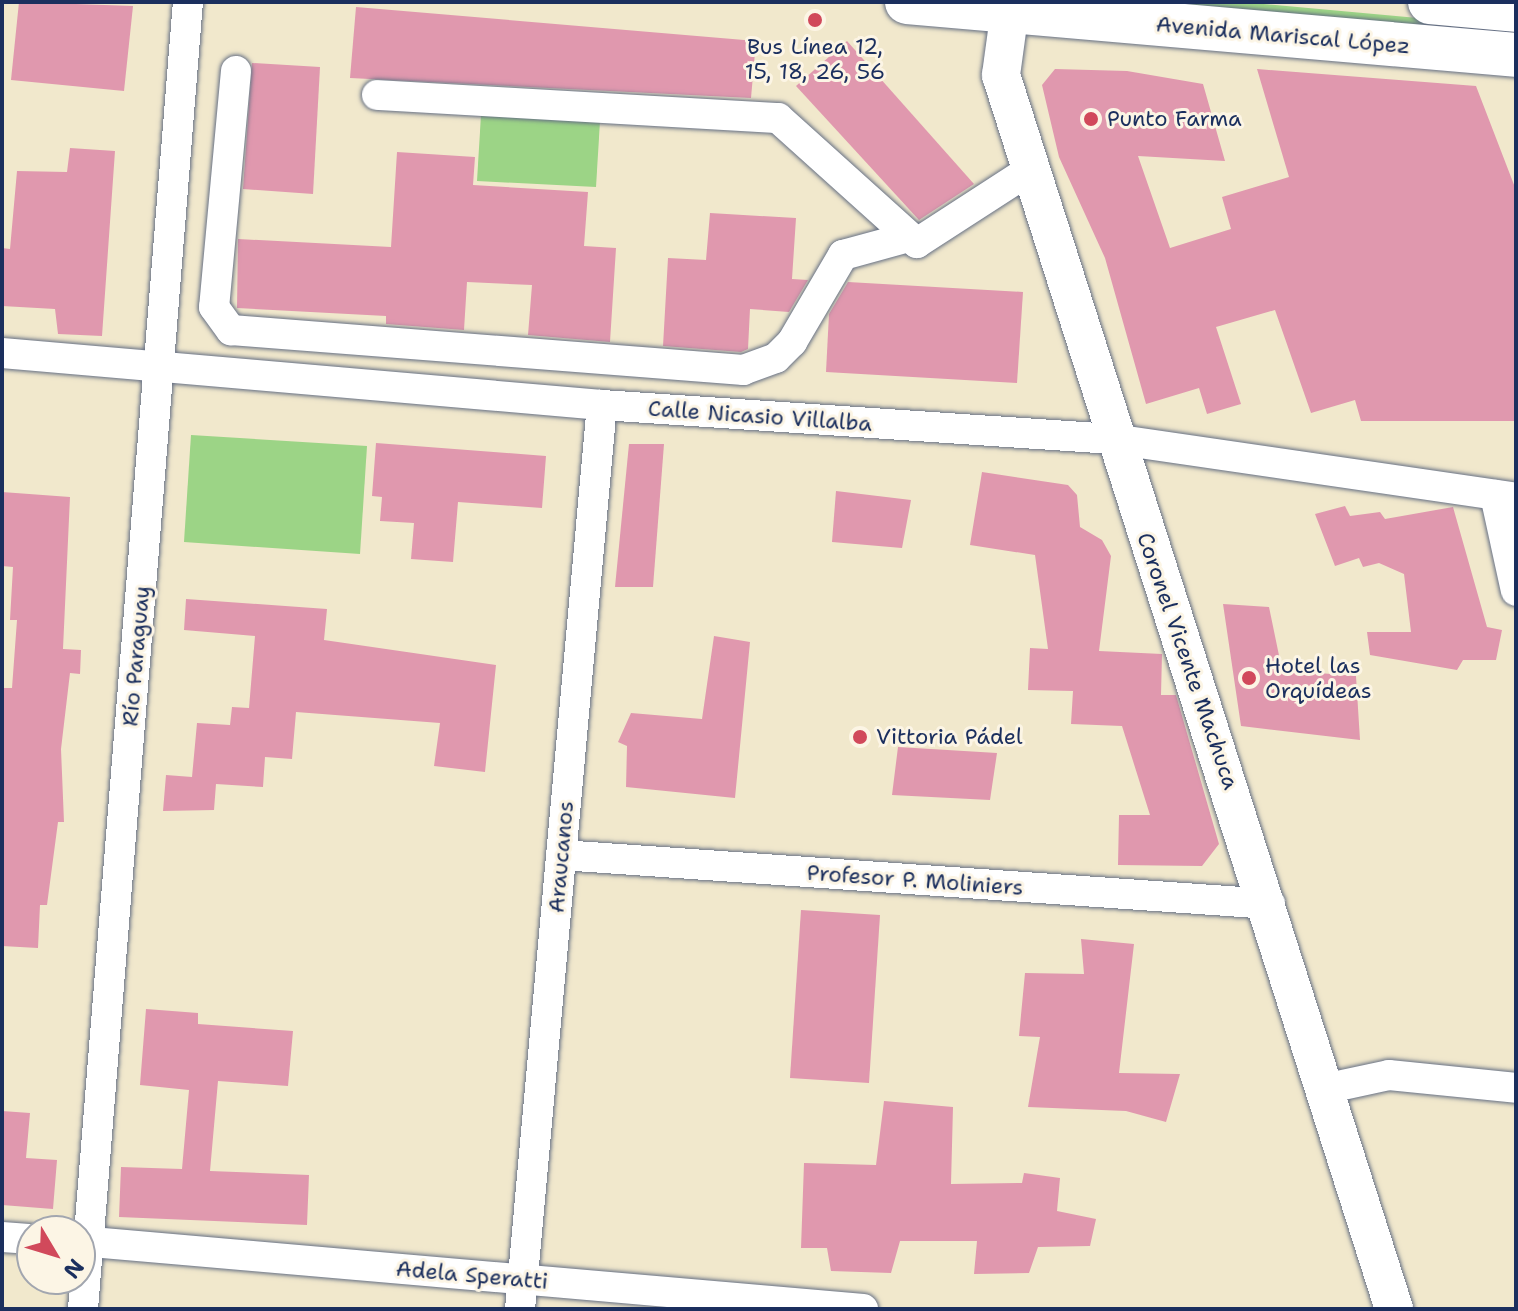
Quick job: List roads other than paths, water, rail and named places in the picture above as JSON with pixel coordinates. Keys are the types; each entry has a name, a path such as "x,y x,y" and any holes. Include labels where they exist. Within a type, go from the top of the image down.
{"highway":[{"name":"Avenida Mariscal López","path":"907,2 1009,6 1512,64"},
{"path":"1430,2 1516,10"}],"street":[{"name":"Río Paraguay","path":"86,1215 188,2"},
{"name":"Coronel Vicente Machuca","path":"1009,6 1001,75 1113,439 1270,904 1324,1089 1394,1309"},
{"path":"236,71 214,307 231,330 743,370 776,358 792,342 843,255 905,238 927,242 990,191 1030,170"},
{"path":"377,95 778,118 905,238"},
{"name":"Calle Nicasio Villalba","path":"2,353 160,364 602,405 1113,439 1506,496"},
{"name":"Araucanos","path":"520,1309 602,405"},
{"path":"1506,496 1516,591"},
{"name":"Profesor P. Moliniers","path":"561,855 1270,904"},
{"path":"1324,1089 1389,1075 1516,1088"},
{"name":"Adela Speratti","path":"96,1242 863,1309"}],"place":[{"name":"Bus Línea 12, 15, 18, 26, 56","path":"815,20"},
{"name":"Punto Farma","path":"1091,119"},
{"name":"Hotel las Orquídeas","path":"1249,678"},
{"name":"Vittoria Pádel","path":"860,737"}]}
